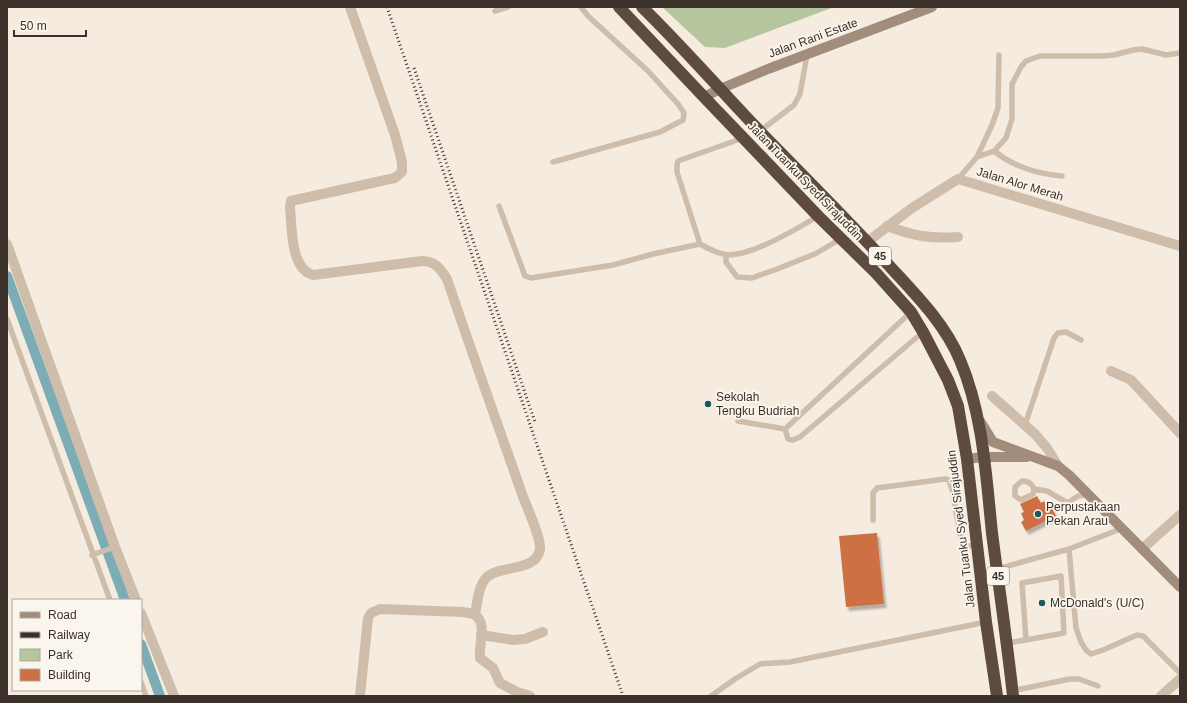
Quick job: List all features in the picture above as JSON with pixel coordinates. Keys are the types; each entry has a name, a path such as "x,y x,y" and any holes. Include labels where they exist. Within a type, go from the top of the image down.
{"highway":[{"name":"Jalan Tuanku Syed Sirajuddin","path":"620,7 818,216 876,273 911,312 923,332 948,380 958,406 967,459 976,545 997,696"},
{"name":"Jalan Tuanku Syed Sirajuddin","path":"642,7 674,38 760,132 868,242 918,297 950,339 969,384 976,412 1013,694"}],"street":[{"path":"350,7 395,135 402,162 402,172 390,180 291,201 290,207 295,252 303,270 308,274 313,275 430,261 435,263 447,278 539,539 540,549 536,558 530,563 487,577 483,582 479,593 475,615"},
{"name":"Jalan Rani Estate","path":"704,97 768,69 932,7"},
{"name":"Jalan Alor Merah","path":"868,242 887,226 958,178 1180,246"},
{"path":"887,226 924,238 958,237"},
{"path":"7,244 112,548 136,599"},
{"path":"1111,371 1131,380 1180,433"},
{"path":"992,396 1025,425 1047,448 1058,466"},
{"path":"976,412 993,442 1058,466 1070,475 1180,587"},
{"path":"967,459 983,457 1035,457"},
{"path":"1142,549 1180,515"},
{"path":"360,696 368,618 374,610 380,609 463,612 475,615 480,620 482,625 479,651 480,658 493,668 500,683 517,692 530,696"},
{"path":"142,616 174,696"},
{"path":"481,635 513,640 525,639 543,632"},
{"path":"1161,696 1180,679"}],"lane":[{"path":"494,11 508,7"},
{"path":"553,162 660,132 683,120 684,113 678,104 648,71 588,16 581,7"},
{"path":"977,157 994,151 1006,138 1012,119 1012,84 1026,61 1040,56 1101,56 1114,55 1142,49 1166,55 1180,53"},
{"path":"760,132 794,105 800,94 807,55"},
{"path":"958,178 977,157 998,108 1000,55"},
{"path":"743,138 678,161 677,172 700,244 706,248 726,255 734,254 761,246 796,230 818,216"},
{"path":"994,151 1006,160 1022,168 1045,175 1062,176"},
{"path":"499,206 525,276 531,278 613,265 653,254 700,244"},
{"path":"726,255 726,262 737,277 752,278 815,254 842,238"},
{"path":"785,429 911,312"},
{"path":"7,319 95,554 110,599"},
{"path":"785,429 788,439 793,440 800,437 923,332"},
{"path":"1025,425 1054,338 1058,333 1066,332 1081,340"},
{"path":"738,421 785,429"},
{"path":"873,520 873,493 877,488 946,479 949,480 952,489 962,545 976,545"},
{"path":"1034,489 1047,491 1066,502 1069,502 1078,496 1090,494"},
{"path":"997,569 1069,549 1122,528"},
{"path":"95,554 112,548"},
{"path":"1069,549 1076,628 1081,642 1086,650 1091,654 1137,635 1143,636 1180,673"},
{"path":"1006,643 1026,640 1064,633 1061,576 1022,583 1026,640"},
{"path":"711,696 760,664 790,662 986,622"},
{"path":"1013,694 1070,679 1079,679 1098,686"},
{"path":"142,685 146,696"}],"green space":[{"path":"662,7 834,7 725,48 705,47"}],"building":[{"name":"Perpustakaan Pekan Arau","path":"1037,496 1041,503 1044,501 1048,508 1051,506 1056,516 1026,531 1021,522 1024,520 1021,513 1024,512 1020,504"},
{"path":"877,533 884,604 846,607 839,536"}],"waterway":[{"path":"7,276 125,599"},
{"path":"142,647 160,696"}],"railway":[{"path":"387,7 623,696"},
{"path":"414,68 535,422"}],"place":[{"name":"Sekolah Tengku Budriah","path":"708,404"},
{"name":"Perpustakaan Pekan Arau","path":"1038,514"},
{"name":"McDonald's (U/C)","path":"1042,603"}]}
